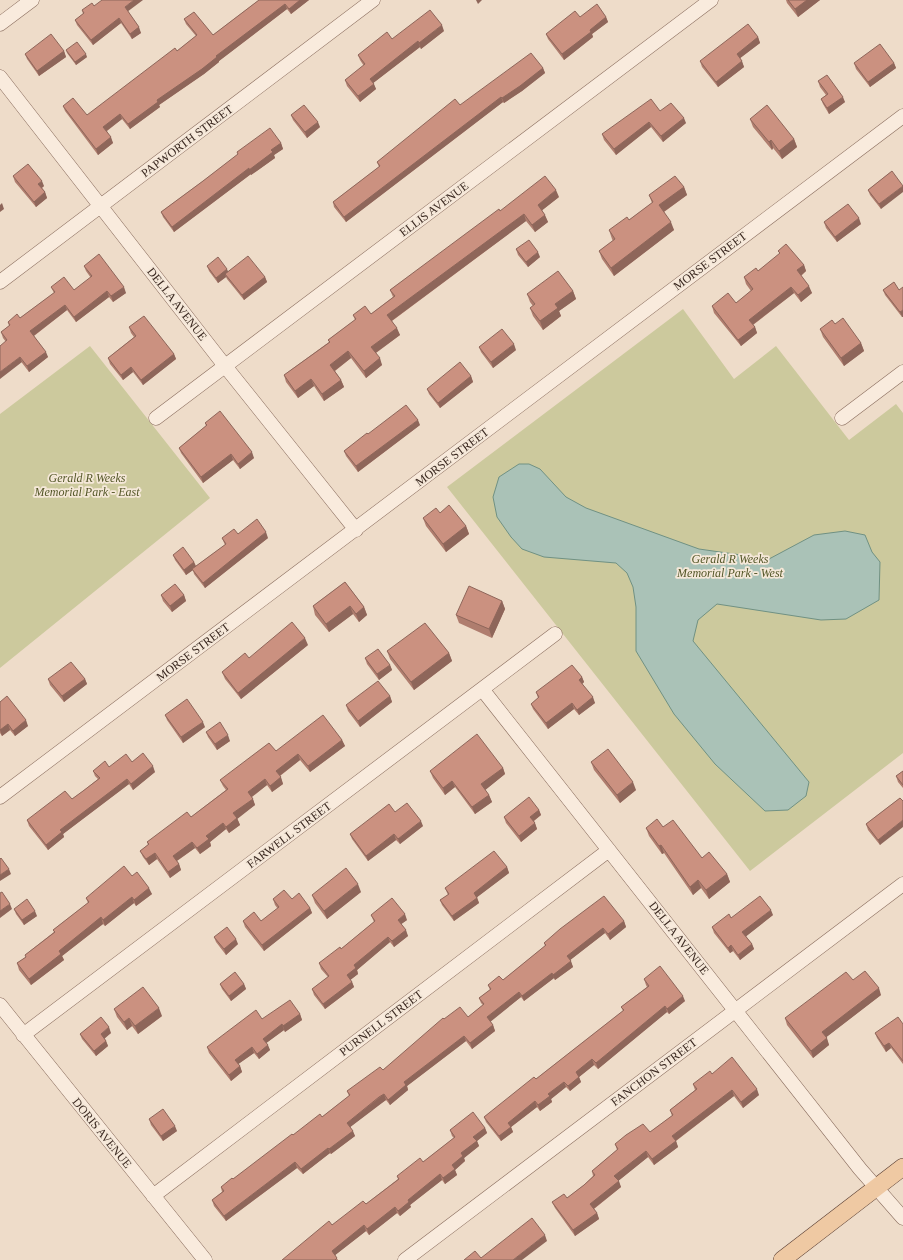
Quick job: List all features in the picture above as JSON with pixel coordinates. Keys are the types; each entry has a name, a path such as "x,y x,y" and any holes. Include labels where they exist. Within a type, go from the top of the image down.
{"main road":[{"path":"782,1260 903,1167"}],"street":[{"path":"0,24 32,0"},
{"name":"PAPWORTH STREET","path":"0,282 373,0"},
{"name":"ELLIS AVENUE","path":"156,418 711,0"},
{"name":"DELLA AVENUE","path":"0,77 100,207 356,530"},
{"name":"MORSE STREET","path":"0,797 903,116"},
{"path":"842,418 903,372"},
{"name":"FARWELL STREET","path":"23,1035 554,634"},
{"name":"DELLA AVENUE","path":"482,689 876,1187 903,1218"},
{"name":"PURNELL STREET","path":"153,1196 609,850"},
{"name":"FANCHON STREET","path":"405,1260 903,884"},
{"name":"DORIS AVENUE","path":"0,1005 205,1260"}],"green space":[{"name":"Gerald R Weeks Memorial Park - West","path":"683,309 734,379 776,346 849,440 896,404 903,413 903,753 750,871 447,487"},
{"name":"Gerald R Weeks Memorial Park - East","path":"90,346 210,498 0,668 0,414"}],"shaded area":[{"path":"519,464 529,464 540,469 566,497 586,508 699,549 769,559 814,535 845,531 865,535 872,552 880,562 879,600 846,619 821,620 717,604 698,620 693,641 809,782 806,796 788,810 765,811 715,764 674,714 636,651 636,607 633,587 627,573 616,563 544,557 522,549 511,537 497,517 493,497 499,477"}],"building":[{"path":"102,0 134,0 125,7 139,27 130,34 119,18 91,40 75,20 84,13 82,10 92,3 94,6"},
{"path":"259,0 300,0 289,9 285,4 216,56 217,57 202,69 157,100 158,102 128,124 120,114 103,127 111,137 96,149 63,106 73,98 87,115 175,48 177,51 197,35 184,19 194,12 213,35"},
{"path":"788,0 807,0 795,9"},
{"path":"597,4 606,17 590,30 591,32 562,54 546,34 575,11 580,17"},
{"path":"430,10 442,25 419,43 418,41 370,79 374,84 358,96 345,80 365,64 358,55 387,32 392,39"},
{"path":"748,24 758,37 737,54 742,61 716,82 700,61"},
{"path":"51,34 64,51 37,71 25,54"},
{"path":"77,42 86,54 75,62 66,50"},
{"path":"880,44 894,63 868,82 854,63"},
{"path":"531,53 543,68 520,86 502,98 501,97 344,217 333,202 380,166 377,162 455,99 460,105"},
{"path":"827,75 843,97 827,108 821,99 828,94 818,81"},
{"path":"651,99 660,111 671,103 684,118 661,136 649,122 614,149 602,134"},
{"path":"304,105 318,122 305,132 291,115"},
{"path":"767,105 794,139 779,151 771,140 769,142 750,119"},
{"path":"270,128 281,143 271,150 273,152 249,170 249,168 172,227 161,212"},
{"path":"28,164 42,181 38,184 45,192 34,202 13,176"},
{"path":"892,171 903,186 879,204 868,190"},
{"path":"545,176 556,190 538,205 545,215 532,225 524,214 387,315 397,328 371,347 380,358 364,371 348,351 330,365 341,380 322,394 311,379 295,391 284,375 330,342 328,340 356,319 353,315 365,306 371,314 395,296 390,290 499,209 500,211"},
{"path":"675,176 684,187 659,205 671,222 611,268 599,251 615,239 609,230 627,217 629,220 653,202 649,195"},
{"path":"848,204 859,218 835,237 824,222"},
{"path":"529,240 538,252 526,262 516,249"},
{"path":"786,244 804,265 797,270 809,286 798,295 791,287 749,320 755,327 738,340 712,306 728,293 736,303 753,289 744,277 756,268 758,271 780,253 778,251"},
{"path":"99,254 124,287 111,296 107,291 74,317 65,305 30,331 46,352 27,366 20,357 0,372 0,346 7,340 1,332 10,325 8,322 17,314 20,318 55,292 51,287 64,277 74,290 92,276 84,266"},
{"path":"248,256 265,277 242,295 225,274"},
{"path":"218,257 227,269 216,278 207,266"},
{"path":"558,271 573,291 555,304 558,308 540,321 530,308 535,304 527,294"},
{"path":"894,282 899,290 903,287 903,310 900,312 883,290"},
{"path":"144,316 174,354 141,380 131,367 121,375 108,358 136,336 129,327"},
{"path":"843,318 861,343 841,358 820,329 832,320 835,324"},
{"path":"502,329 514,344 491,362 479,347"},
{"path":"460,362 471,376 438,403 427,389"},
{"path":"406,405 418,420 356,466 344,451"},
{"path":"220,411 252,452 238,464 231,454 201,477 179,448 207,425 205,423"},
{"path":"449,505 466,526 443,544 423,518 436,508 440,513"},
{"path":"257,519 266,532 203,583 192,569 226,544 222,538 234,529 238,534"},
{"path":"183,547 194,562 184,570 173,555"},
{"path":"345,582 364,607 356,614 350,606 326,624 313,606"},
{"path":"175,584 184,595 170,606 161,595"},
{"path":"469,586 502,601 489,629 456,615"},
{"path":"292,622 305,638 238,693 222,672 245,653 249,658"},
{"path":"425,623 449,653 411,682 387,651"},
{"path":"378,649 390,665 377,674 365,658"},
{"path":"71,662 85,679 62,696 48,679"},
{"path":"572,665 582,677 579,680 593,697 577,710 572,703 546,723 531,704 539,697 536,692"},
{"path":"378,681 390,696 358,721 346,705"},
{"path":"7,696 26,720 13,731 8,724 0,730 0,702"},
{"path":"187,699 203,722 181,737 165,715"},
{"path":"323,715 342,740 308,766 298,754 276,771 281,777 270,786 265,779 248,792 253,799 233,813 237,818 226,827 223,823 206,836 209,839 197,848 192,842 173,856 179,864 168,872 155,853 146,859 140,851 149,844 147,842 187,812 191,817 228,789 220,780 269,743 276,751"},
{"path":"220,722 228,735 215,744 206,732"},
{"path":"477,734 503,768 481,784 489,795 472,807 452,781 443,788 430,771"},
{"path":"608,749 633,782 617,795 591,762"},
{"path":"143,753 153,766 131,784 127,779 60,830 62,832 46,845 27,820 65,791 72,799 83,791 100,778 93,771 105,761 109,767 126,754 132,762"},
{"path":"903,771 903,785 896,776"},
{"path":"529,797 539,810 530,817 535,823 519,836 504,817"},
{"path":"900,798 903,801 903,820 878,840 866,824"},
{"path":"407,803 421,821 398,839 394,834 366,856 350,834 389,804 395,812"},
{"path":"657,819 663,827 673,820 702,858 709,852 727,874 706,890 698,880 690,887 661,845 659,846 646,828"},
{"path":"494,851 507,867 474,893 477,898 452,916 440,900 449,894 445,888"},
{"path":"1,858 9,869 0,875 0,859"},
{"path":"124,866 132,876 137,872 149,888 134,900 132,897 103,920 101,917 59,951 61,954 29,979 17,963 55,932 53,930 89,902 86,898"},
{"path":"346,868 358,884 324,911 312,895"},
{"path":"284,890 292,899 299,893 310,908 262,945 243,921 254,912 261,921 279,907 273,899"},
{"path":"2,892 10,904 0,911 0,893"},
{"path":"604,896 624,921 608,934 603,928 567,956 571,961 553,975 552,973 522,996 519,992 487,1017 493,1025 470,1043 464,1036 404,1082 406,1085 388,1100 384,1094 379,1097 347,1123 353,1131 329,1149 328,1148 301,1169 295,1162 224,1216 212,1200 224,1191 221,1187 320,1114 322,1117 350,1095 347,1091 380,1067 383,1070 443,1018 444,1019 460,1007 468,1017 484,1004 479,998 491,989 488,985 499,976 503,980 546,945 544,943 560,929"},
{"path":"760,896 771,910 742,932 752,944 738,955 731,945 728,948 712,927 729,914 731,918"},
{"path":"392,898 405,914 398,920 406,930 392,941 388,937 354,965 356,968 347,975 352,982 323,1004 312,989 329,976 319,963 340,947 341,949 375,921 371,915"},
{"path":"27,899 35,911 22,920 14,909"},
{"path":"227,927 236,939 224,949 214,937"},
{"path":"660,966 683,996 667,1009 665,1006 596,1063 592,1059 576,1072 579,1077 568,1086 564,1082 548,1094 550,1096 538,1105 535,1101 508,1123 511,1127 499,1136 484,1117 534,1077 536,1079 624,1010 621,1007 649,986 644,979"},
{"path":"865,971 879,988 822,1032 827,1038 811,1051 785,1018 846,972 853,980"},
{"path":"235,972 244,984 229,996 220,984"},
{"path":"143,987 159,1008 135,1026 129,1018 124,1022 114,1009"},
{"path":"290,1000 300,1014 283,1026 282,1024 263,1039 268,1045 257,1054 252,1047 235,1060 240,1066 229,1075 207,1047 256,1010 262,1019"},
{"path":"101,1017 109,1027 101,1034 106,1041 94,1051 80,1034"},
{"path":"898,1017 903,1024 903,1061 889,1043 884,1046 875,1033"},
{"path":"732,1057 757,1089 741,1102 732,1090 672,1136 676,1141 652,1159 646,1151 614,1176 619,1181 590,1204 597,1213 573,1230 552,1202 564,1194 567,1198 584,1185 595,1175 592,1171 618,1149 615,1144 626,1135 643,1124 650,1132 673,1115 670,1110 697,1089 693,1084 710,1071 712,1074"},
{"path":"163,1109 175,1126 161,1136 149,1119"},
{"path":"473,1112 485,1128 473,1137 477,1141 461,1153 463,1156 452,1165 455,1169 443,1178 440,1174 408,1200 409,1202 398,1211 395,1207 367,1229 364,1225 332,1251 337,1258 335,1260 282,1260 329,1221 332,1225 363,1201 366,1204 399,1179 397,1176 420,1158 423,1162 455,1137 450,1130"},
{"path":"532,1218 545,1235 513,1260 464,1260 475,1251 481,1258"}]}
